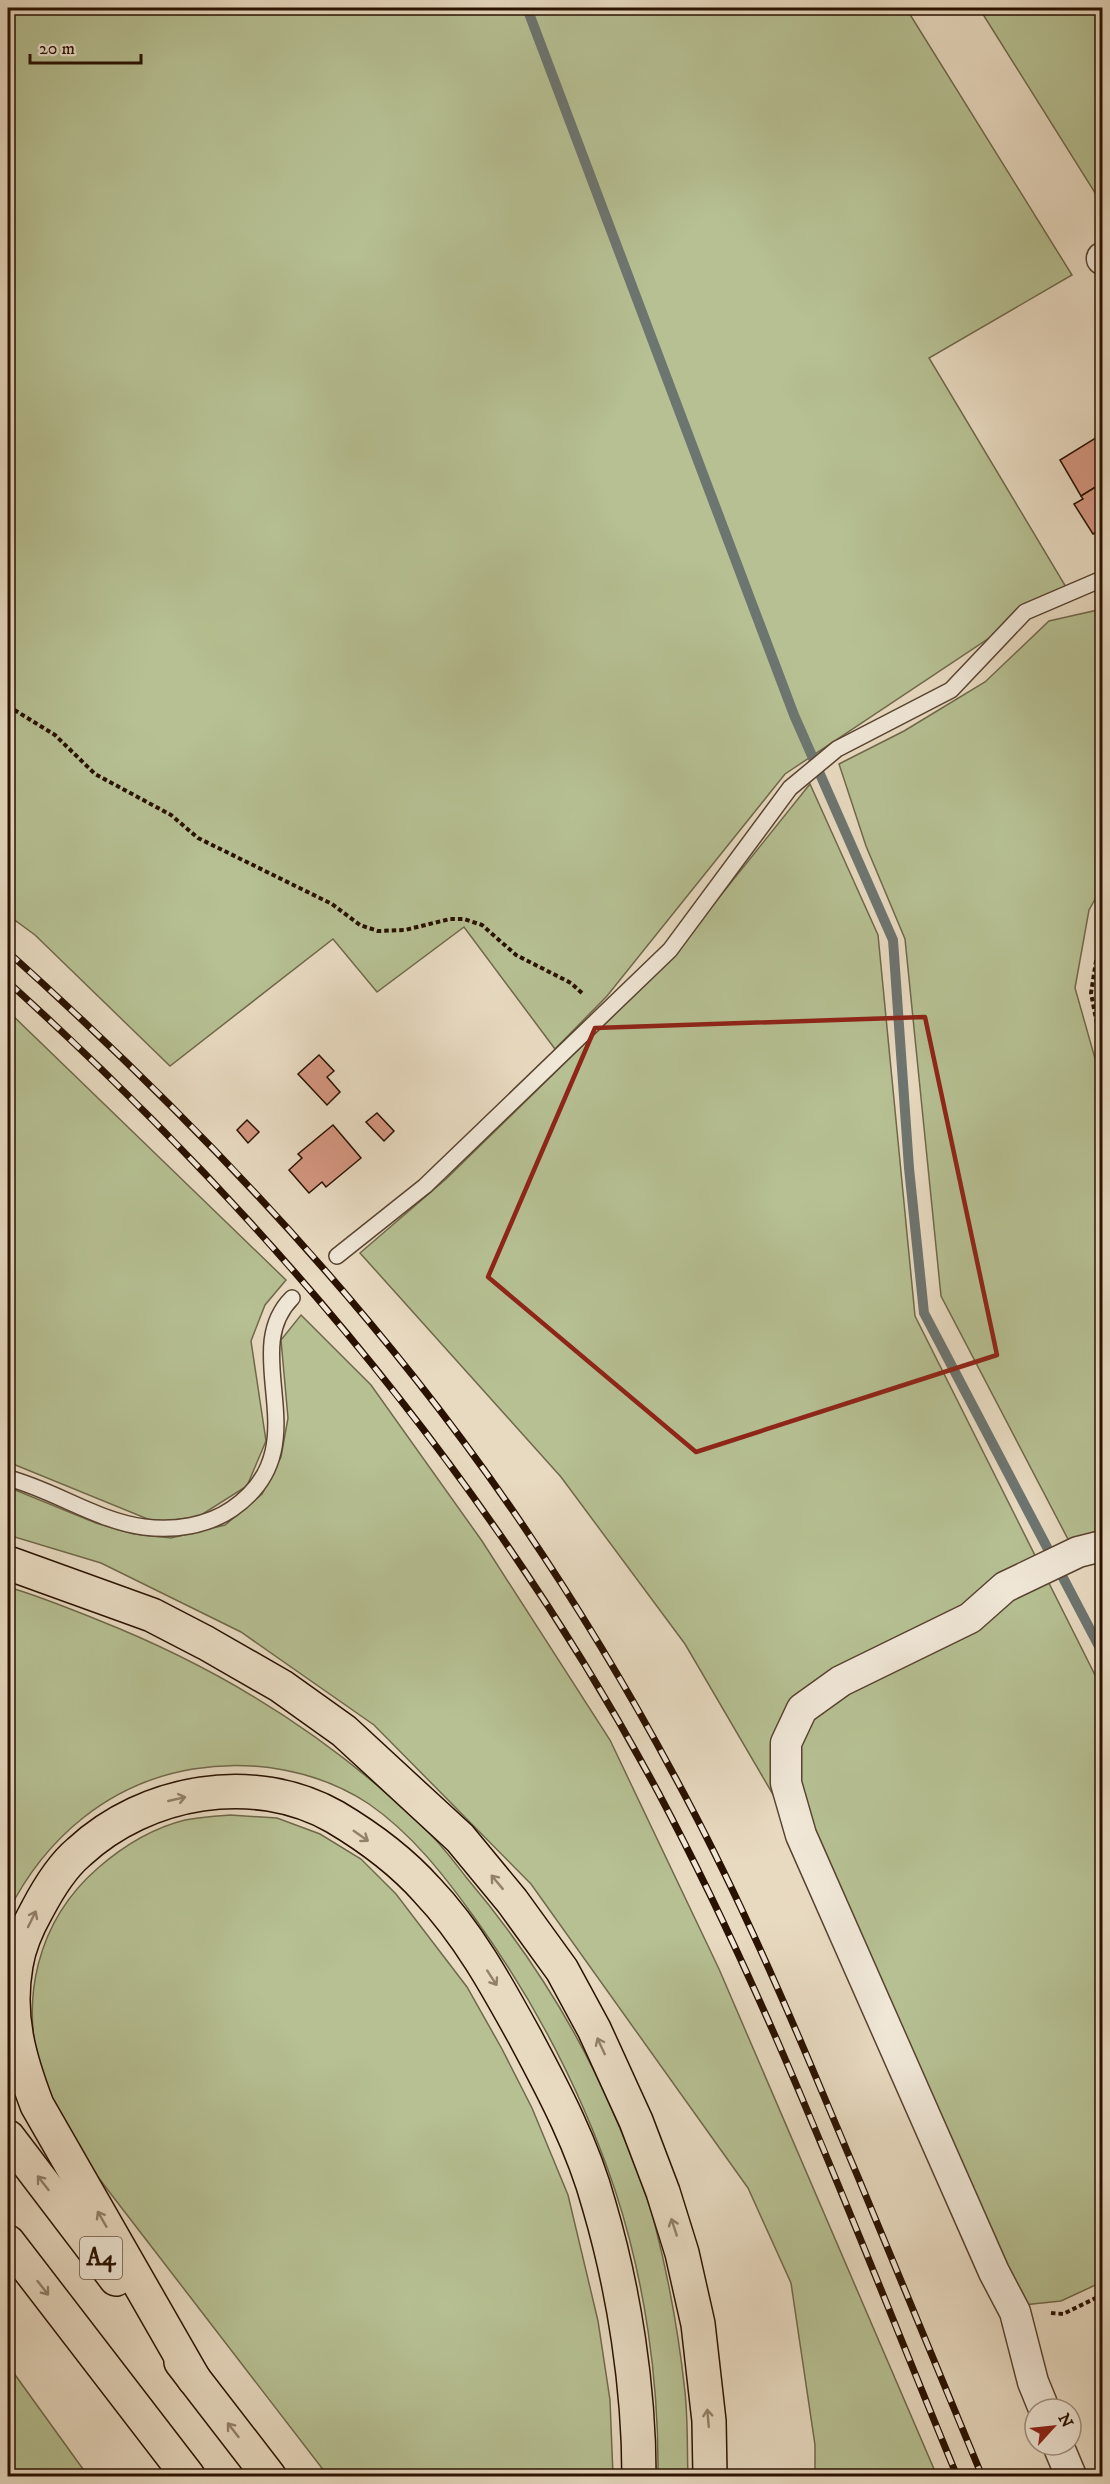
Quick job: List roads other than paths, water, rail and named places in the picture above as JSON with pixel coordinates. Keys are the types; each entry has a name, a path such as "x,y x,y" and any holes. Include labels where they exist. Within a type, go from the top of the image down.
{"highway":[{"path":"8,1563 152,1615 206,1642 281,1686 344,1731 460,1838 512,1901 562,1970 594,2029 636,2121 663,2192 682,2253 698,2324 709,2421 710,2476"},
{"path":"194,2379 37,2105 22,2068 15,2037 13,2000 16,1963 29,1925 49,1887 77,1853 104,1832 139,1812 170,1801 212,1792 257,1792 291,1799 334,1817 382,1850 427,1890 470,1944 500,1991 549,2081 578,2145 599,2203 620,2292 632,2367 639,2476"},
{"name":"A4","path":"8,2137 269,2476"},
{"name":"A4","path":"8,2241 180,2468"}],"street":[{"path":"1039,2397 1015,2312 994,2272 801,1835 786,1783 786,1743 802,1709 841,1681 970,1618 1005,1587 1035,1571 1090,1549"},
{"path":"1063,2457 1071,2476"}],"lane":[{"path":"337,1256 425,1186 670,950 790,788 837,748 951,690 1025,612 1102,579"},
{"path":"8,1478 30,1484 101,1515 142,1527 182,1527 221,1516 249,1495 261,1478 275,1448 277,1413 271,1347 276,1318 292,1298"}],"waterway":[{"path":"527,8 794,715 893,940 909,1168 924,1313 1102,1652"}],"railway":[{"path":"8,952 168,1103 320,1264 451,1424 554,1571 646,1725 696,1816 735,1894 806,2054 982,2476"},
{"path":"8,982 103,1071 195,1164 284,1260 368,1359 448,1462 523,1569 593,1679 658,1792 741,1959 816,2131 957,2476"}]}
